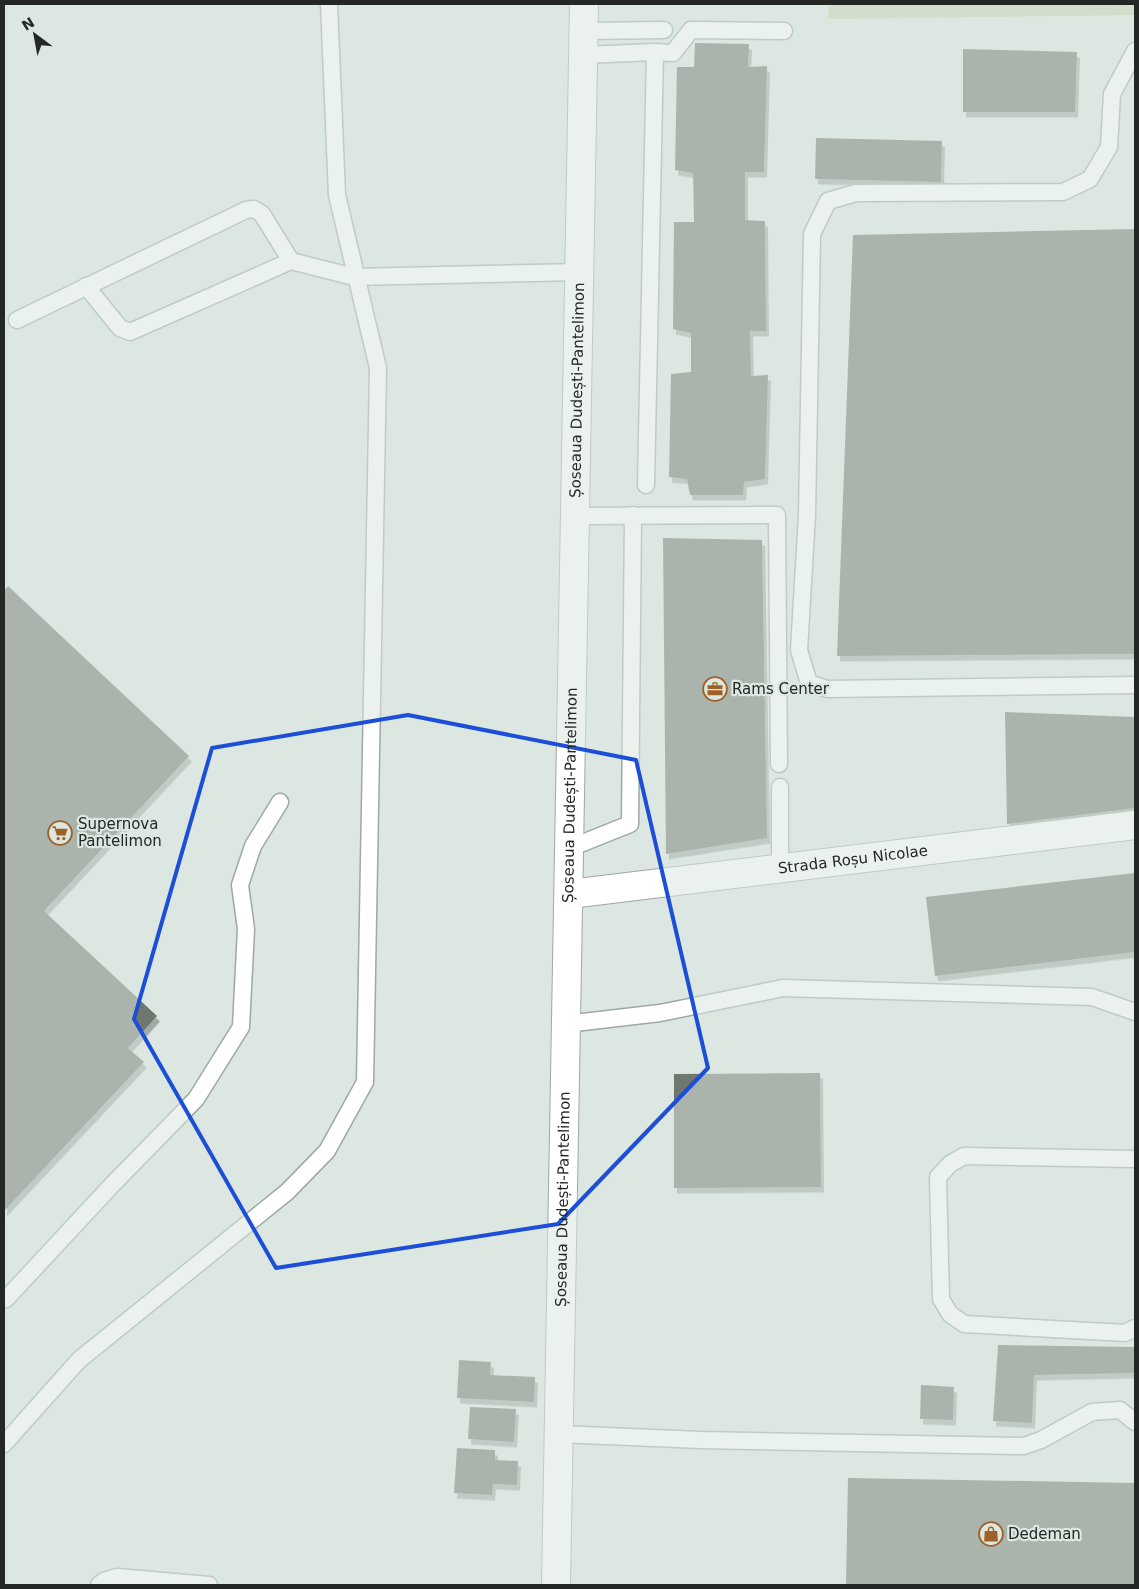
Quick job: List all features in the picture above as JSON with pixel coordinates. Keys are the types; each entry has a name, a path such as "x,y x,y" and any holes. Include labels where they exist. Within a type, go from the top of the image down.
{"street":[{"name":"Șoseaua Dudești-Pantelimon","path":"556,1585 570,894 584,4"},
{"name":"Strada Roșu Nicolae","path":"570,894 1135,826"}],"lane":[{"path":"4,1444 79,1360 287,1192 327,1151 365,1082 378,368 354,277 336,195 329,4"},
{"path":"583,43 664,30"},
{"path":"583,43 673,53 691,30 784,30"},
{"path":"646,485 655,52"},
{"path":"1135,52 1112,94 1109,147 1090,179 1063,192 856,193 828,201 812,234 807,515 799,650 809,683 828,689 1135,685"},
{"path":"17,320 246,210 254,209 262,214 292,261"},
{"path":"86,286 120,328 130,332 292,261 354,277 579,272"},
{"path":"570,848 630,824 633,515"},
{"path":"576,516 777,515 778,764"},
{"path":"780,787 780,868"},
{"path":"6,1299 111,1186 196,1099 241,1028 246,929 240,886 253,846 280,802"},
{"path":"566,1024 660,1013 782,988 1092,997 1135,1012"},
{"path":"1135,1159 964,1156 950,1164 938,1178 940,1299 950,1314 964,1324 1125,1333 1135,1328"},
{"path":"559,1434 701,1440 1024,1446 1041,1440 1092,1412 1120,1410 1135,1422"},
{"path":"99,1585 104,1581 117,1577 209,1585"}],"highlighted area":[{"path":"408,715 636,760 708,1068 558,1224 276,1268 134,1019 212,748"}],"green space":[{"path":"829,4 1135,4 1135,15 828,19"}],"building":[{"path":"695,43 749,44 748,67 767,66 764,172 745,172 745,220 765,221 766,331 750,331 751,376 768,375 765,479 744,482 743,495 690,495 687,479 669,477 671,374 691,372 691,333 673,329 674,222 694,222 693,173 675,170 677,67 694,67"},
{"path":"963,49 1077,52 1075,112 963,112"},
{"path":"816,138 942,141 941,182 815,179"},
{"path":"1135,229 1135,654 837,656 853,235"},
{"name":"Rams Center","path":"663,538 762,540 767,838 666,854"},
{"name":"Supernova Pantelimon","path":"8,586 189,756 44,911 157,1016 128,1048 144,1062 4,1211 4,591"},
{"path":"1005,712 1135,717 1135,808 1007,824"},
{"path":"1135,873 1135,952 935,976 926,897"},
{"path":"820,1073 821,1187 674,1188 674,1074"},
{"path":"998,1345 1135,1347 1135,1373 1034,1375 1032,1423 993,1421"},
{"path":"459,1360 491,1362 490,1375 535,1377 534,1402 457,1398"},
{"path":"921,1385 954,1387 953,1420 920,1419"},
{"path":"470,1407 516,1409 514,1442 468,1439"},
{"path":"457,1448 495,1450 495,1460 518,1461 517,1485 493,1484 492,1495 454,1493"},
{"name":"Dedeman","path":"848,1478 1135,1483 1135,1585 846,1585"}],"place":[{"name":"Rams Center","path":"715,689"},
{"name":"Supernova Pantelimon","path":"60,833"},
{"name":"Dedeman","path":"991,1534"}]}
